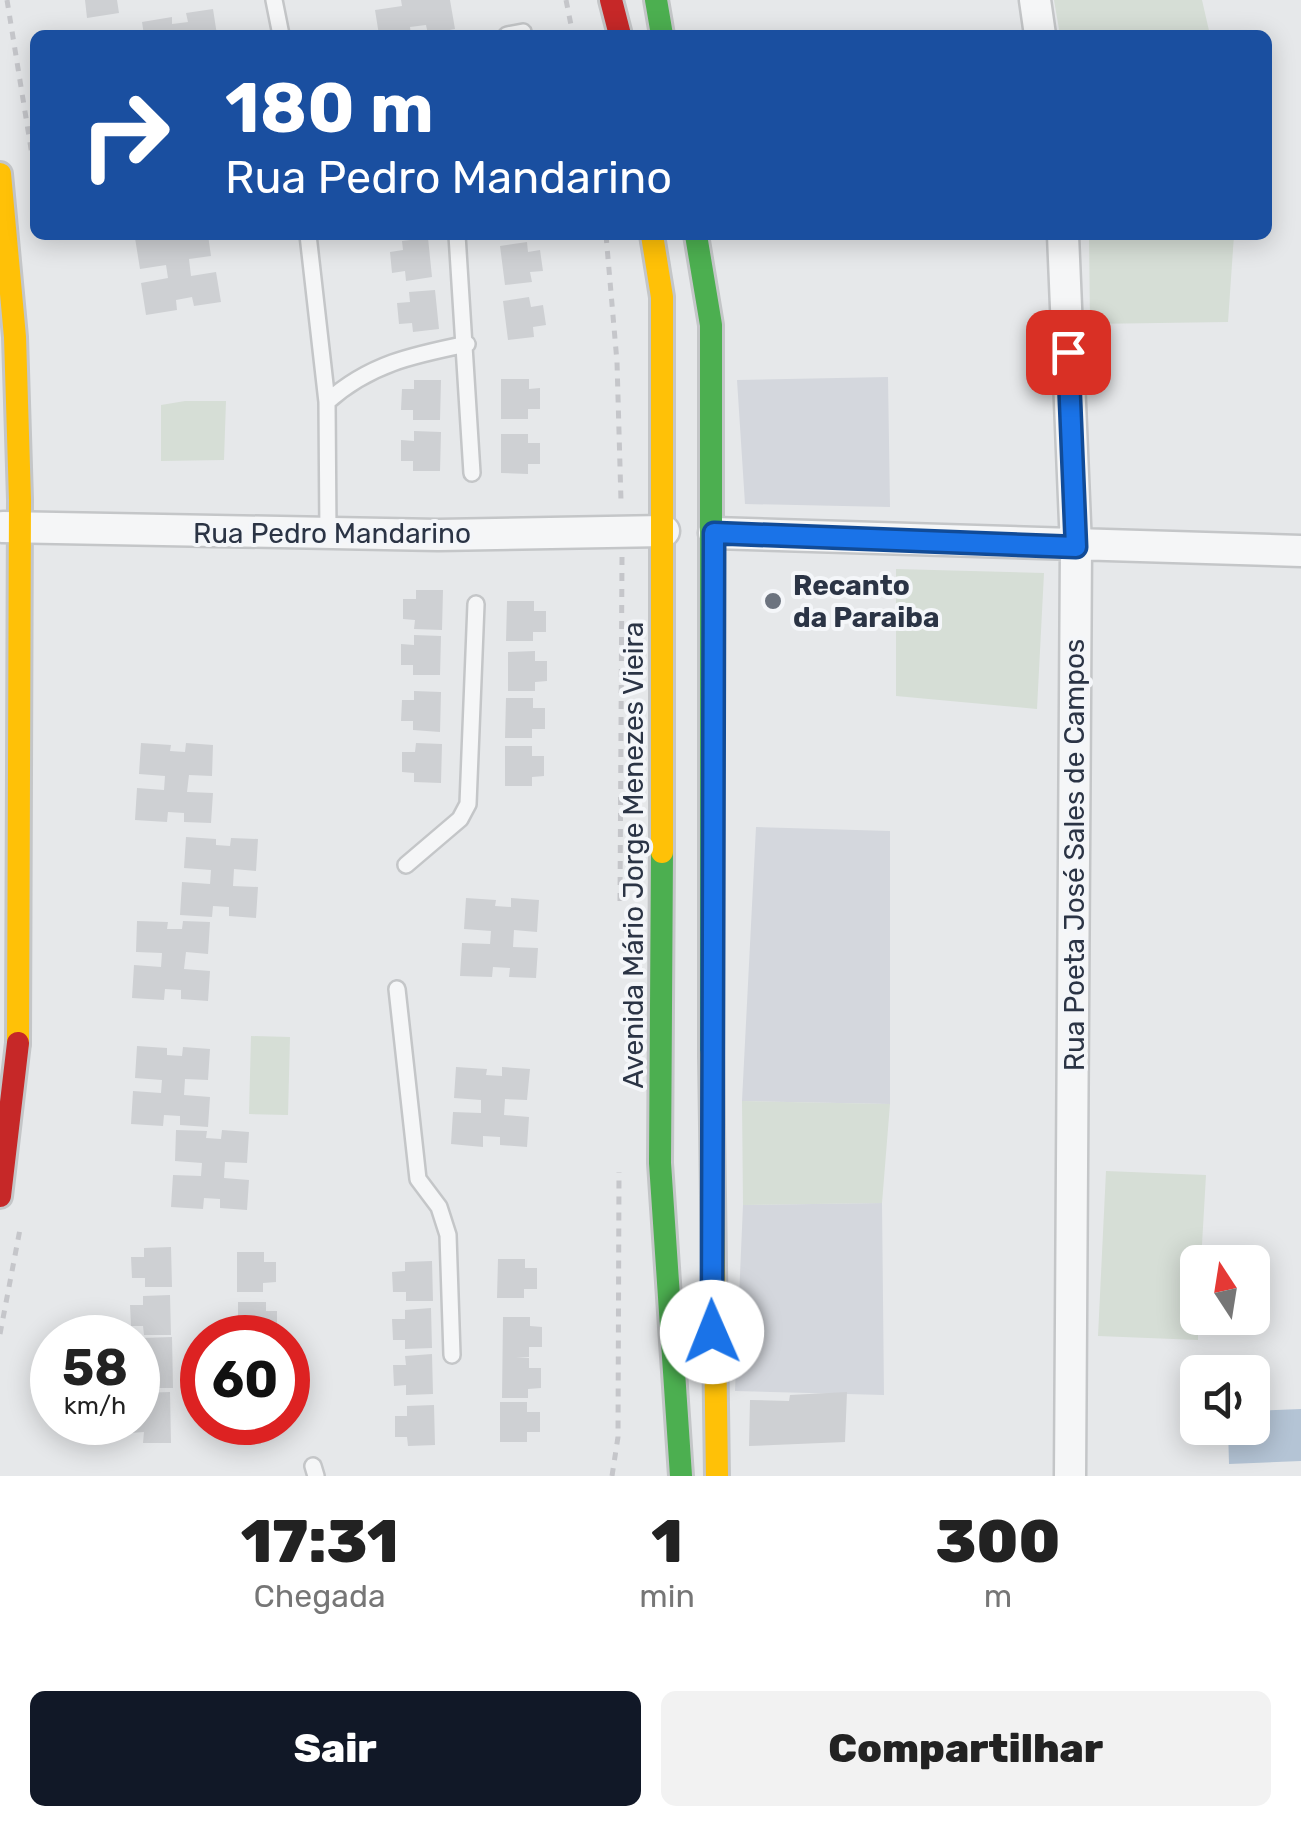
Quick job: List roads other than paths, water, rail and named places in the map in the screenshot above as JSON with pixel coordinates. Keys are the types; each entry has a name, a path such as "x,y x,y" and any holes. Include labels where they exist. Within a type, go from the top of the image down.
{"main road":[{"path":"611,0 619,30"},
{"path":"656,0 661,30"},
{"path":"0,174 16,298 11,527 10,1149 0,1196"},
{"name":"Avenida Mário Jorge Menezes Vieira","path":"653,240 662,297 664,531 660,1163 681,1476"},
{"path":"697,240 711,326 711,1296 717,1476"},
{"path":"662,297 677,311 711,326"}],"street":[{"path":"1035,0 1039,30"},
{"name":"Rua Poeta José Sales de Campos","path":"1063,240 1076,547 1070,1476"},
{"name":"Rua Pedro Mandarino","path":"11,527 328,534 664,531"},
{"path":"714,533 1301,551"}],"lane":[{"path":"274,0 279,30"},
{"path":"309,240 328,402 328,534"},
{"path":"457,240 467,344 472,473"},
{"path":"328,402 367,372 400,358 467,344"},
{"path":"406,865 460,819 468,804 476,604"},
{"path":"397,990 418,1179 438,1206 448,1235 452,1355"}],"water":[{"path":"1301,1409 1301,1461 1229,1464 1228,1445 1270,1445 1270,1410"}],"place":[{"name":"Recanto da Paraiba","path":"773,601"}]}
